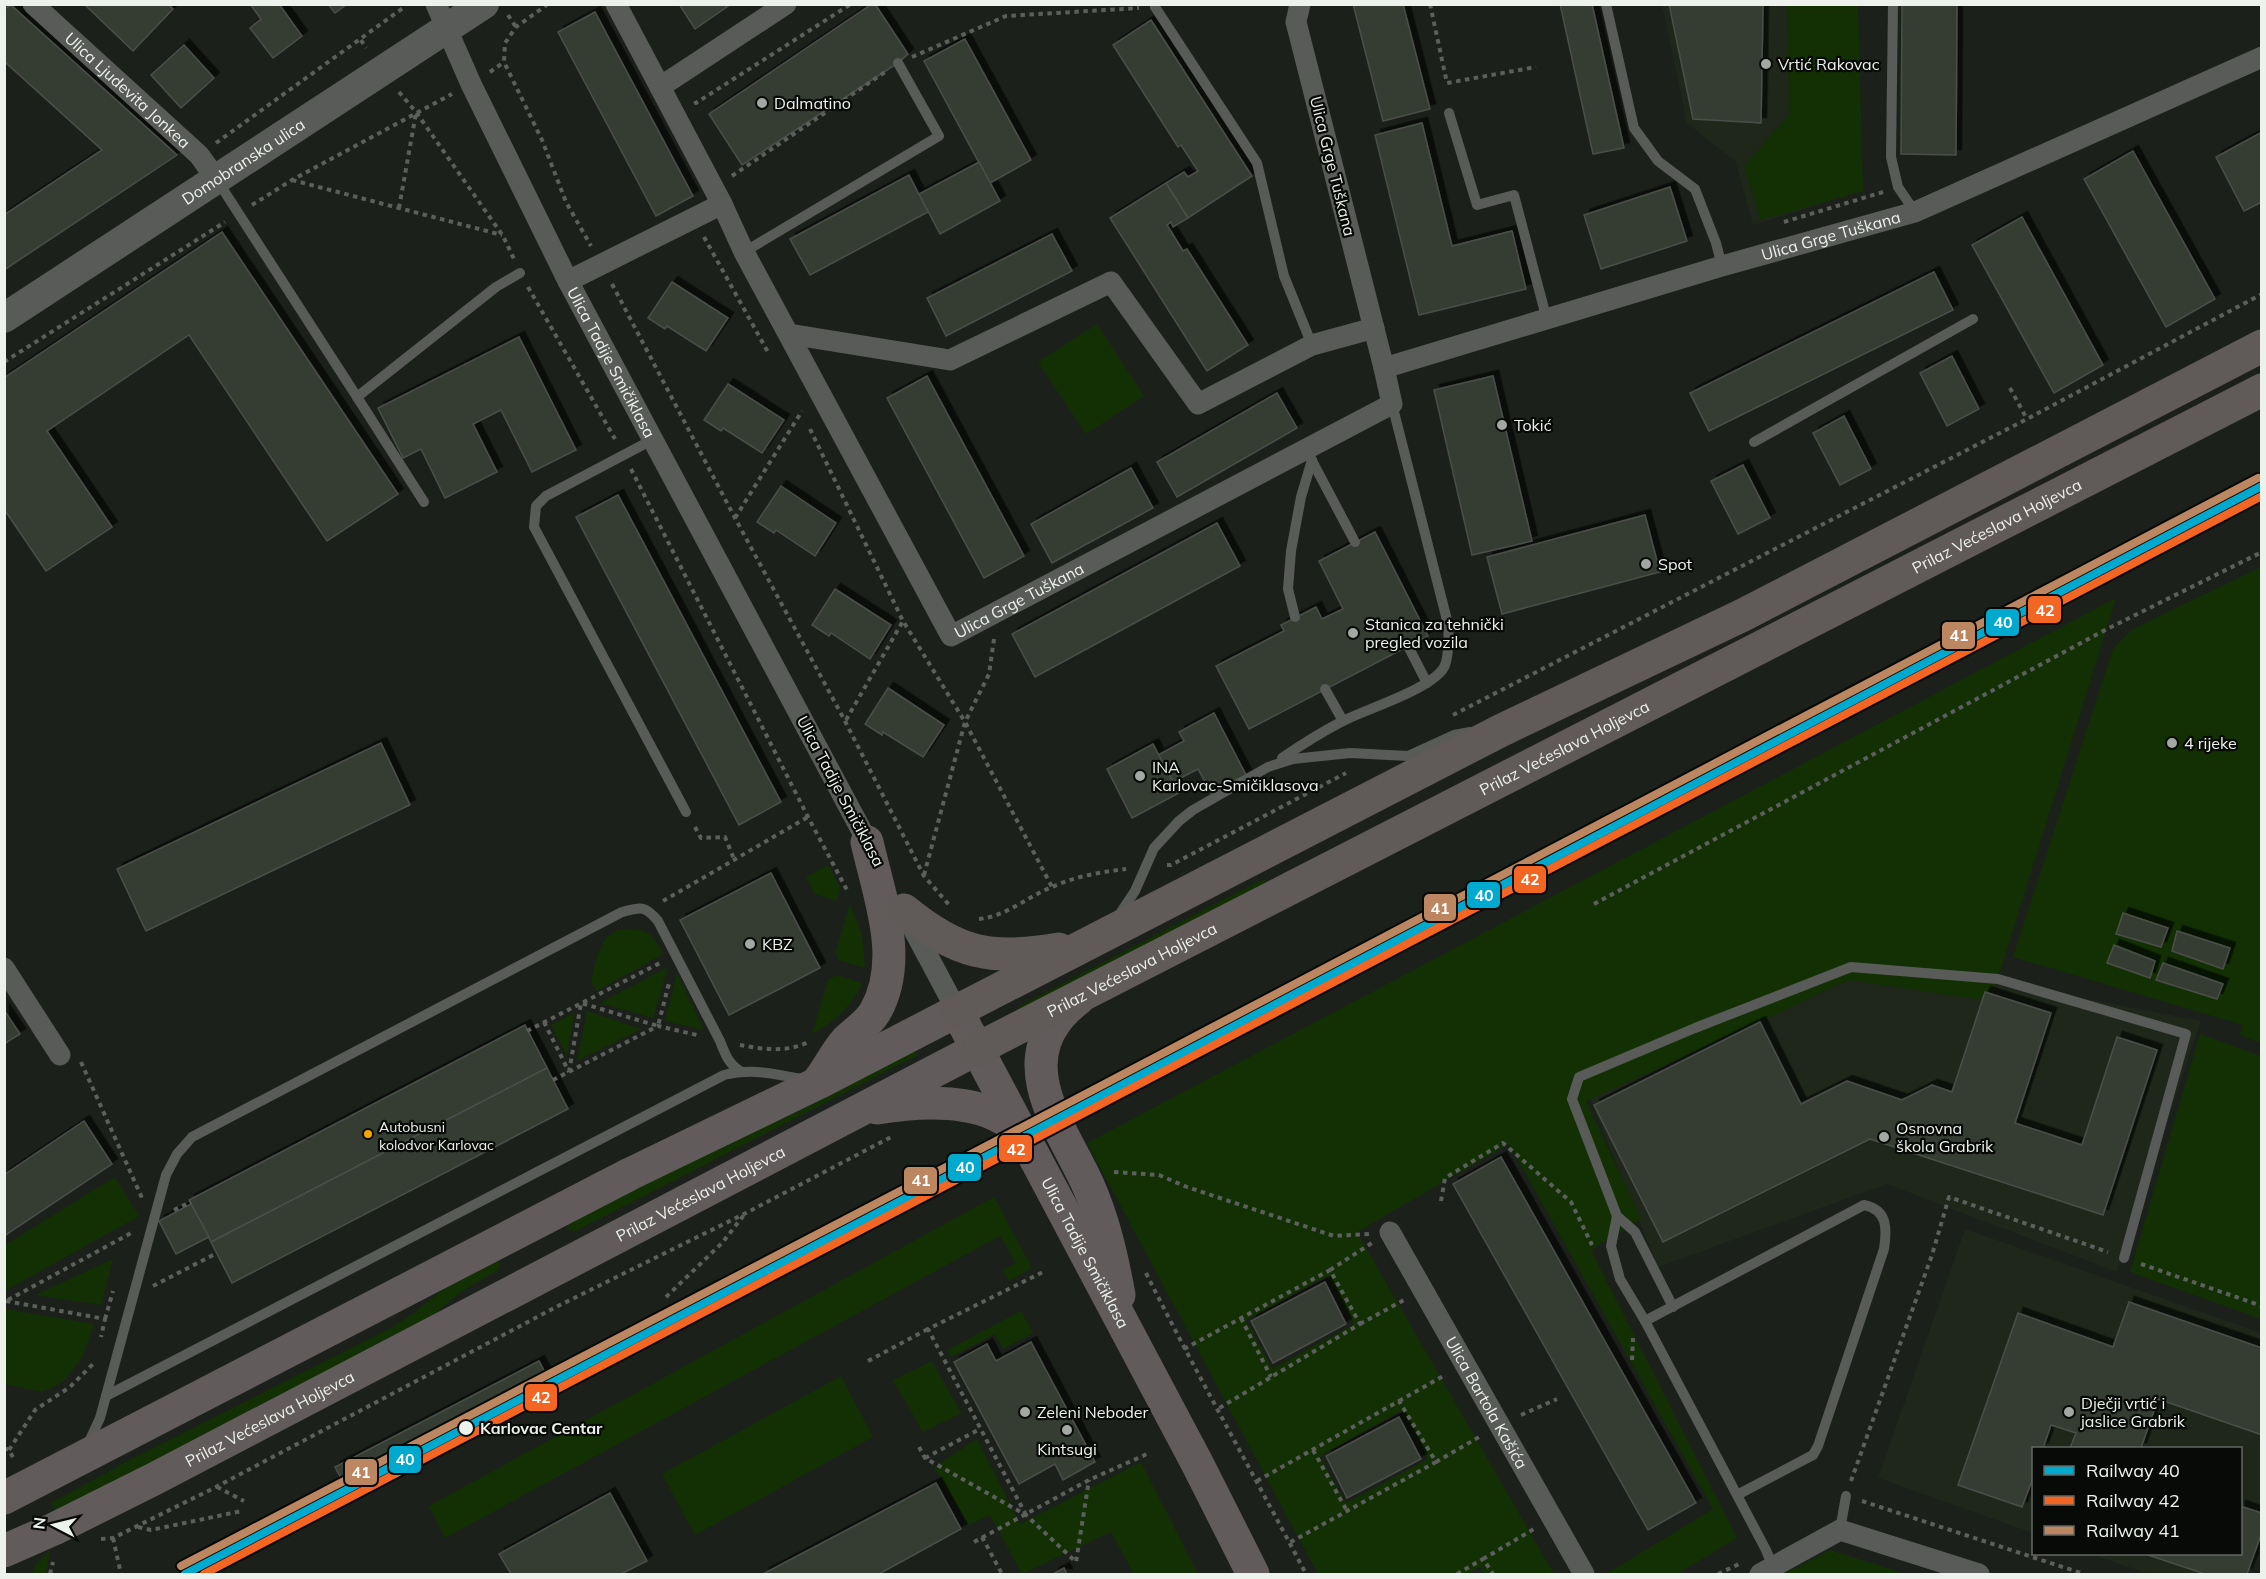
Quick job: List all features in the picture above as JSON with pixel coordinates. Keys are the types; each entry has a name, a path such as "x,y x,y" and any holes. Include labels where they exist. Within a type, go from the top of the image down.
{"highway":[{"path":"957,1011 1500,732 1743,615 2262,346"},
{"name":"Prilaz Većeslava Holjevca","path":"977,1049 1595,730 2262,390"},
{"path":"904,910 942,938 974,952 1014,954 1092,941"}],"main road":[{"name":"Domobranska ulica","path":"4,318 217,180 441,17 497,11"},
{"path":"818,1083 845,1042 874,1013 888,974 890,951 886,923 867,842"},
{"path":"1079,998 1057,1019 1048,1034 1043,1049 1041,1080 1050,1105 1100,1214 1110,1250 1124,1326"},
{"path":"4,1498 600,1190 818,1083 957,1011"},
{"name":"Ulica Tadije Smičiklasa","path":"957,1011 1197,1463 1253,1575"},
{"name":"Prilaz Većeslava Holjevca","path":"4,1551 54,1529 196,1457 977,1049"},
{"path":"858,1112 908,1104 953,1105 994,1114 1019,1128"}],"street":[{"name":"Ulica Ljudevita Jonkea","path":"33,4 199,155 217,180"},
{"name":"Ulica Grge Tuškana","path":"616,4 744,252 951,636 1309,454 1392,404 1296,22 1300,4"},
{"path":"660,87 786,4"},
{"name":"Ulica Tadije Smičiklasa","path":"441,17 568,281 957,1011"},
{"name":"Ulica Grge Tuškana","path":"1384,368 1722,266 1915,212 2262,57"},
{"path":"568,281 602,266 693,218 717,196"},
{"path":"789,334 950,360 1111,282 1198,404 1312,345 1374,328"},
{"path":"4,968 60,1055"},
{"name":"Ulica Bartola Kašića","path":"1390,1232 1584,1575"},
{"path":"1766,1571 1840,1530 1979,1575"}],"lane":[{"path":"1606,4 1634,128 1658,161 1695,189 1716,243 1722,266"},
{"path":"1893,4 1891,158 1898,187 1915,212"},
{"path":"1155,7 1257,163 1284,276 1312,345"},
{"path":"744,252 939,136 898,63"},
{"path":"1449,113 1477,205 1514,195 1547,320"},
{"path":"217,180 424,502"},
{"path":"357,397 496,287 520,273"},
{"path":"1754,442 1973,320"},
{"name":"Ulica Grge Tuškana","path":"1268,767 1315,736 1343,721 1427,683 1444,668 1449,641 1448,624 1392,404"},
{"path":"652,440 546,496 536,506 534,527 687,812"},
{"path":"1309,454 1355,542"},
{"path":"1296,617 1288,589 1291,551 1309,454"},
{"path":"1408,646 1427,683"},
{"path":"1325,689 1343,721"},
{"path":"1092,941 1128,904 1154,848 1179,821 1193,810 1268,767 1293,759 1350,753 1408,756 1454,735 1472,732 1500,732"},
{"path":"82,1459 100,1418 166,1175 177,1154 192,1137 622,912 640,907 650,910 658,921 725,1055 731,1065 740,1071"},
{"path":"1673,1307 1635,1232 1617,1216 1572,1099 1578,1077 1851,967 1998,979 2186,1034 2124,1258"},
{"path":"106,1396 724,1075 740,1071 766,1071 818,1083"},
{"path":"1645,1321 1864,1205 1882,1215 1887,1230 1884,1249 1818,1446 1813,1455 1737,1495"},
{"path":"1617,1216 1611,1246 1620,1279 1645,1321 1737,1495 1766,1571"},
{"path":"1840,1530 1846,1496"}],"path":[{"path":"361,40 403,8 404,4"},
{"path":"548,4 516,27 505,43 504,62 542,140 567,202 845,721 924,876 952,908"},
{"path":"1430,4 1447,83 1536,67"},
{"path":"717,196 898,63 1006,16 1155,7"},
{"path":"497,11 516,27"},
{"path":"4,362 292,180 416,112"},
{"path":"399,208 416,112"},
{"path":"416,112 503,236 520,273 624,455 852,900"},
{"path":"292,180 503,236"},
{"path":"693,218 773,360"},
{"path":"1450,717 2027,419 2262,294"},
{"path":"2010,388 2027,419"},
{"path":"796,401 903,621 964,722 1052,887"},
{"path":"735,519 802,411"},
{"path":"1594,904 2107,629 2262,552"},
{"path":"924,876 964,722 989,674 998,611"},
{"path":"845,721 903,621"},
{"path":"970,915 979,919 1004,913 1052,887 1085,875 1171,865 1376,755"},
{"path":"687,812 701,838 725,837 734,859"},
{"path":"527,1030 677,955"},
{"path":"544,1022 569,1072"},
{"path":"60,1055 78,1053 142,1198 139,1207"},
{"path":"93,1540 113,1538 138,1527 558,1306 901,1133"},
{"path":"1442,1201 1445,1178 1503,1143 1571,1202"},
{"path":"1106,1171 1159,1175 1187,1187 1334,1236 1390,1232"},
{"path":"2084,1575 1846,1496 1932,1256 1949,1197 2262,1306"},
{"path":"666,1297 722,1243 746,1213"},
{"path":"5,1302 155,1219"},
{"path":"131,1233 134,1224"},
{"path":"1184,1349 1330,1270 1390,1232"},
{"path":"134,1296 217,1253"},
{"path":"1142,1265 1216,1410 1257,1481 1306,1575"},
{"path":"1330,1270 1360,1324"},
{"path":"868,1361 1045,1271"},
{"path":"1216,1410 1360,1324 1423,1290"},
{"path":"5,1302 105,1319 100,1341"},
{"path":"1241,1318 1271,1377"},
{"path":"928,1329 1026,1515"},
{"path":"1632,1360 1633,1337"},
{"path":"14,1459 7,1449 35,1410 70,1387 95,1363 98,1352"},
{"path":"1257,1481 1464,1364"},
{"path":"1289,1543 1436,1462 1399,1401"},
{"path":"925,1458 980,1429"},
{"path":"919,1447 925,1458 1026,1515 1077,1562 1089,1480"},
{"path":"1313,1450 1347,1511"},
{"path":"974,1542 1089,1480 1147,1454"},
{"path":"216,1487 244,1501"},
{"path":"138,1527 151,1530 242,1511"},
{"path":"1457,1575 1551,1519"},
{"path":"113,1538 121,1575"},
{"path":"982,1538 1002,1575"},
{"path":"1483,1559 1493,1575"}],"shaded area":[{"name":"Vrtić Rakovac","path":"1662,5 1856,5 1863,191 1753,225 1736,162 1687,123"},
{"name":"Osnovna škola Grabrik","path":"1833,950 2201,1021 2117,1272 1887,1184 1658,1267 1586,1089"},
{"path":"1965,1229 2261,1333 2262,1545 2251,1574 2149,1574 2093,1555 2242,1555 2242,1447 2032,1447 2032,1533 1878,1478"}],"green space":[{"path":"1787,5 1858,5 1863,191 1761,220 1744,166 1789,115"},
{"path":"1097,324 1144,396 1086,434 1038,362"},
{"name":"4 rijeke","path":"2261,567 2261,1043 2240,1035 2243,1025 2013,957 2113,649 2133,629"},
{"path":"2116,598 1991,1001 1848,980 1586,1101 1641,1219 1591,1250 1737,1538 1677,1574 1606,1574 1713,1509 1509,1144 1357,1232 1554,1574 1484,1574 1480,1567 1466,1574 1318,1574 1087,1143","holes":["1327,1276 1354,1324 1272,1369 1246,1320","1401,1411 1428,1459 1346,1503 1320,1456"]},
{"path":"828,865 840,887 837,901 815,894 806,877"},
{"path":"1266,880 1268,883 1022,1015 1018,1007 1259,881"},
{"path":"850,904 862,935 865,968 839,960 835,953"},
{"path":"626,929 640,930 649,934 663,954 597,991 591,981 601,947 610,934"},
{"path":"668,967 653,1018 600,1003"},
{"path":"677,973 704,1030 665,1021"},
{"path":"837,975 862,983 842,1013 812,1034 828,980"},
{"path":"587,1011 641,1029 577,1061"},
{"path":"574,1013 567,1056 551,1025"},
{"path":"2200,1034 2261,1056 2261,1319 2130,1272"},
{"path":"915,1049 918,1055 574,1232 567,1229 568,1222"},
{"path":"115,1177 139,1216 5,1291 5,1245"},
{"path":"994,1197 1032,1268 1009,1281 1003,1270 1016,1263 1000,1236 445,1538 429,1506"},
{"path":"113,1259 101,1305 35,1295"},
{"path":"491,1262 499,1262 500,1266 497,1271 459,1293 434,1315 57,1513 51,1503 124,1463 391,1328 417,1311 452,1282"},
{"path":"6,1309 94,1324 82,1358 63,1382 42,1392 5,1384"},
{"path":"1021,1311 1033,1333 1003,1349 995,1334 951,1357 947,1350"},
{"path":"932,1361 961,1413 923,1432 893,1380"},
{"path":"841,1376 873,1437 695,1535 662,1474"},
{"path":"977,1439 1020,1524 1141,1462 1198,1574 1134,1574 1111,1532 1022,1574 990,1515 969,1525 934,1467"},
{"path":"50,1550 46,1574 32,1574 36,1564"},
{"path":"1830,1550 1906,1574 1784,1574"}],"building":[{"path":"84,4 168,4 173,9 133,51"},
{"path":"250,4 279,4 302,36 273,58 250,28 261,19"},
{"path":"328,4 347,4 335,13"},
{"path":"679,4 731,4 695,29"},
{"path":"875,4 908,54 898,63 742,165 709,114"},
{"path":"1353,4 1403,4 1430,109 1383,121"},
{"path":"1560,4 1592,4 1624,148 1593,154"},
{"path":"1669,4 1763,4 1761,123 1693,119"},
{"path":"1902,4 1957,4 1956,155 1901,154"},
{"path":"11,5 177,155 4,270 4,215 102,150 6,63 4,64 4,9"},
{"path":"595,12 693,196 656,216 558,32"},
{"path":"1151,20 1252,176 1188,218 1166,183 1184,172 1188,177 1198,171 1181,145 1178,147 1113,45"},
{"path":"965,39 1031,160 990,183 924,61"},
{"path":"184,45 214,78 181,108 151,75"},
{"path":"1422,123 1452,246 1512,231 1526,289 1419,315 1375,135"},
{"path":"2262,132 2262,202 2244,211 2216,157"},
{"path":"2133,151 2215,299 2166,327 2084,179"},
{"path":"979,162 1000,201 940,234 919,194"},
{"path":"909,175 928,212 810,275 790,239"},
{"path":"1166,183 1188,218 1173,227 1171,222 1167,225 1183,251 1187,249 1248,345 1207,371 1110,218"},
{"path":"1670,187 1687,241 1601,269 1584,215"},
{"path":"2022,217 2103,365 2054,393 1972,245"},
{"path":"222,232 398,494 327,541 189,335 47,431 112,527 46,571 4,509 4,378"},
{"path":"1052,234 1072,271 946,336 927,298"},
{"path":"1934,272 1953,310 1709,431 1690,393"},
{"path":"672,282 728,318 706,351 667,326 665,329 648,318"},
{"path":"519,337 576,450 532,472 501,410 473,424 497,472 445,498 421,449 403,458 378,408"},
{"path":"1952,356 1979,409 1947,426 1920,373"},
{"path":"927,376 1024,556 984,578 887,398"},
{"path":"1493,376 1532,541 1472,555 1434,390"},
{"path":"728,384 784,420 762,453 723,428 721,431 704,420"},
{"path":"1277,393 1297,428 1177,497 1157,462"},
{"path":"1844,416 1871,469 1840,485 1813,433"},
{"path":"1743,465 1770,518 1738,534 1711,481"},
{"path":"1131,468 1153,508 1052,563 1031,524"},
{"path":"781,486 836,523 815,556 776,530 774,533 757,522"},
{"path":"618,495 781,802 739,825 576,517"},
{"path":"1645,515 1660,572 1502,614 1487,557"},
{"path":"1217,523 1240,566 1035,677 1012,634"},
{"name":"Stanica za tehnički pregled vozila","path":"1375,532 1428,636 1249,729 1216,666 1284,631 1281,625 1316,607 1322,619 1343,609 1319,561"},
{"path":"835,589 891,625 870,659 831,633 829,636 812,625"},
{"path":"888,688 944,725 923,757 883,732 882,735 865,724"},
{"path":"1214,713 1246,775 1211,793 1198,769 1173,782 1158,755 1184,741 1179,732"},
{"path":"381,743 410,805 146,931 117,869"},
{"name":"INA Karlovac-Smičiklasova","path":"1153,744 1179,793 1132,818 1107,769"},
{"name":"KBZ","path":"771,873 820,968 729,1015 680,920"},
{"path":"2123,913 2168,928 2161,947 2116,934"},
{"path":"2177,931 2230,948 2223,969 2172,951"},
{"path":"2114,945 2155,961 2150,978 2107,963"},
{"path":"2163,963 2223,984 2217,999 2156,980"},
{"path":"1985,992 2051,1013 2015,1123 2082,1145 2117,1037 2157,1050 2103,1215 1870,1139 1663,1242 1594,1105 1760,1022 1801,1104 1847,1081 1902,1100 1932,1085 1952,1092"},
{"path":"4,1010 20,1034 4,1044"},
{"name":"Autobusni kolodvor Karlovac","path":"525,1025 547,1068 211,1242 189,1200"},
{"path":"547,1068 568,1109 232,1283 211,1242"},
{"path":"84,1121 112,1164 4,1236 4,1175"},
{"path":"1501,1157 1696,1503 1648,1530 1453,1184"},
{"path":"191,1204 209,1237 176,1254 159,1221"},
{"path":"1325,1282 1346,1324 1273,1363 1251,1321"},
{"name":"Dječji vrtić i jaslice Grabrik","path":"2129,1302 2262,1348 2262,1435 2158,1399 2141,1447 2070,1447 2076,1433 2051,1425 2043,1447 2032,1447 2032,1480 2022,1507 1958,1485 2018,1313 2113,1347"},
{"name":"Zeleni Neboder","path":"1031,1342 1095,1462 1063,1480 1055,1464 1019,1484 954,1362 987,1344 996,1361"},
{"path":"539,1361 548,1378 344,1484 335,1467"},
{"path":"1399,1417 1421,1459 1347,1498 1326,1456"},
{"path":"936,1483 961,1529 879,1574 763,1574"},
{"path":"610,1493 647,1561 621,1574 511,1574 499,1554"},
{"path":"2242,1507 2262,1513 2262,1532 2247,1574 2205,1574 2148,1555 2242,1555"},
{"path":"1064,1568 1067,1574 1053,1574"}],"rail line":[{"name":"41","path":"181,1566 2258,478"},
{"name":"40","path":"185,1574 2262,486"},
{"name":"42","path":"204,1574 2262,496"}],"place":[{"name":"Vrtić Rakovac","path":"1766,64"},
{"name":"Dalmatino","path":"762,103"},
{"name":"Tokić","path":"1502,425"},
{"name":"Spot","path":"1646,564"},
{"name":"Stanica za tehnički pregled vozila","path":"1353,633"},
{"name":"4 rijeke","path":"2172,743"},
{"name":"INA Karlovac-Smičiklasova","path":"1140,776"},
{"name":"KBZ","path":"750,944"},
{"name":"Autobusni kolodvor Karlovac","path":"368,1134"},
{"name":"Osnovna škola Grabrik","path":"1884,1137"},
{"name":"Zeleni Neboder","path":"1025,1412"},
{"name":"Dječji vrtić i jaslice Grabrik","path":"2069,1412"},
{"name":"Karlovac Centar","path":"466,1428"},
{"name":"Kintsugi","path":"1067,1430"}]}
